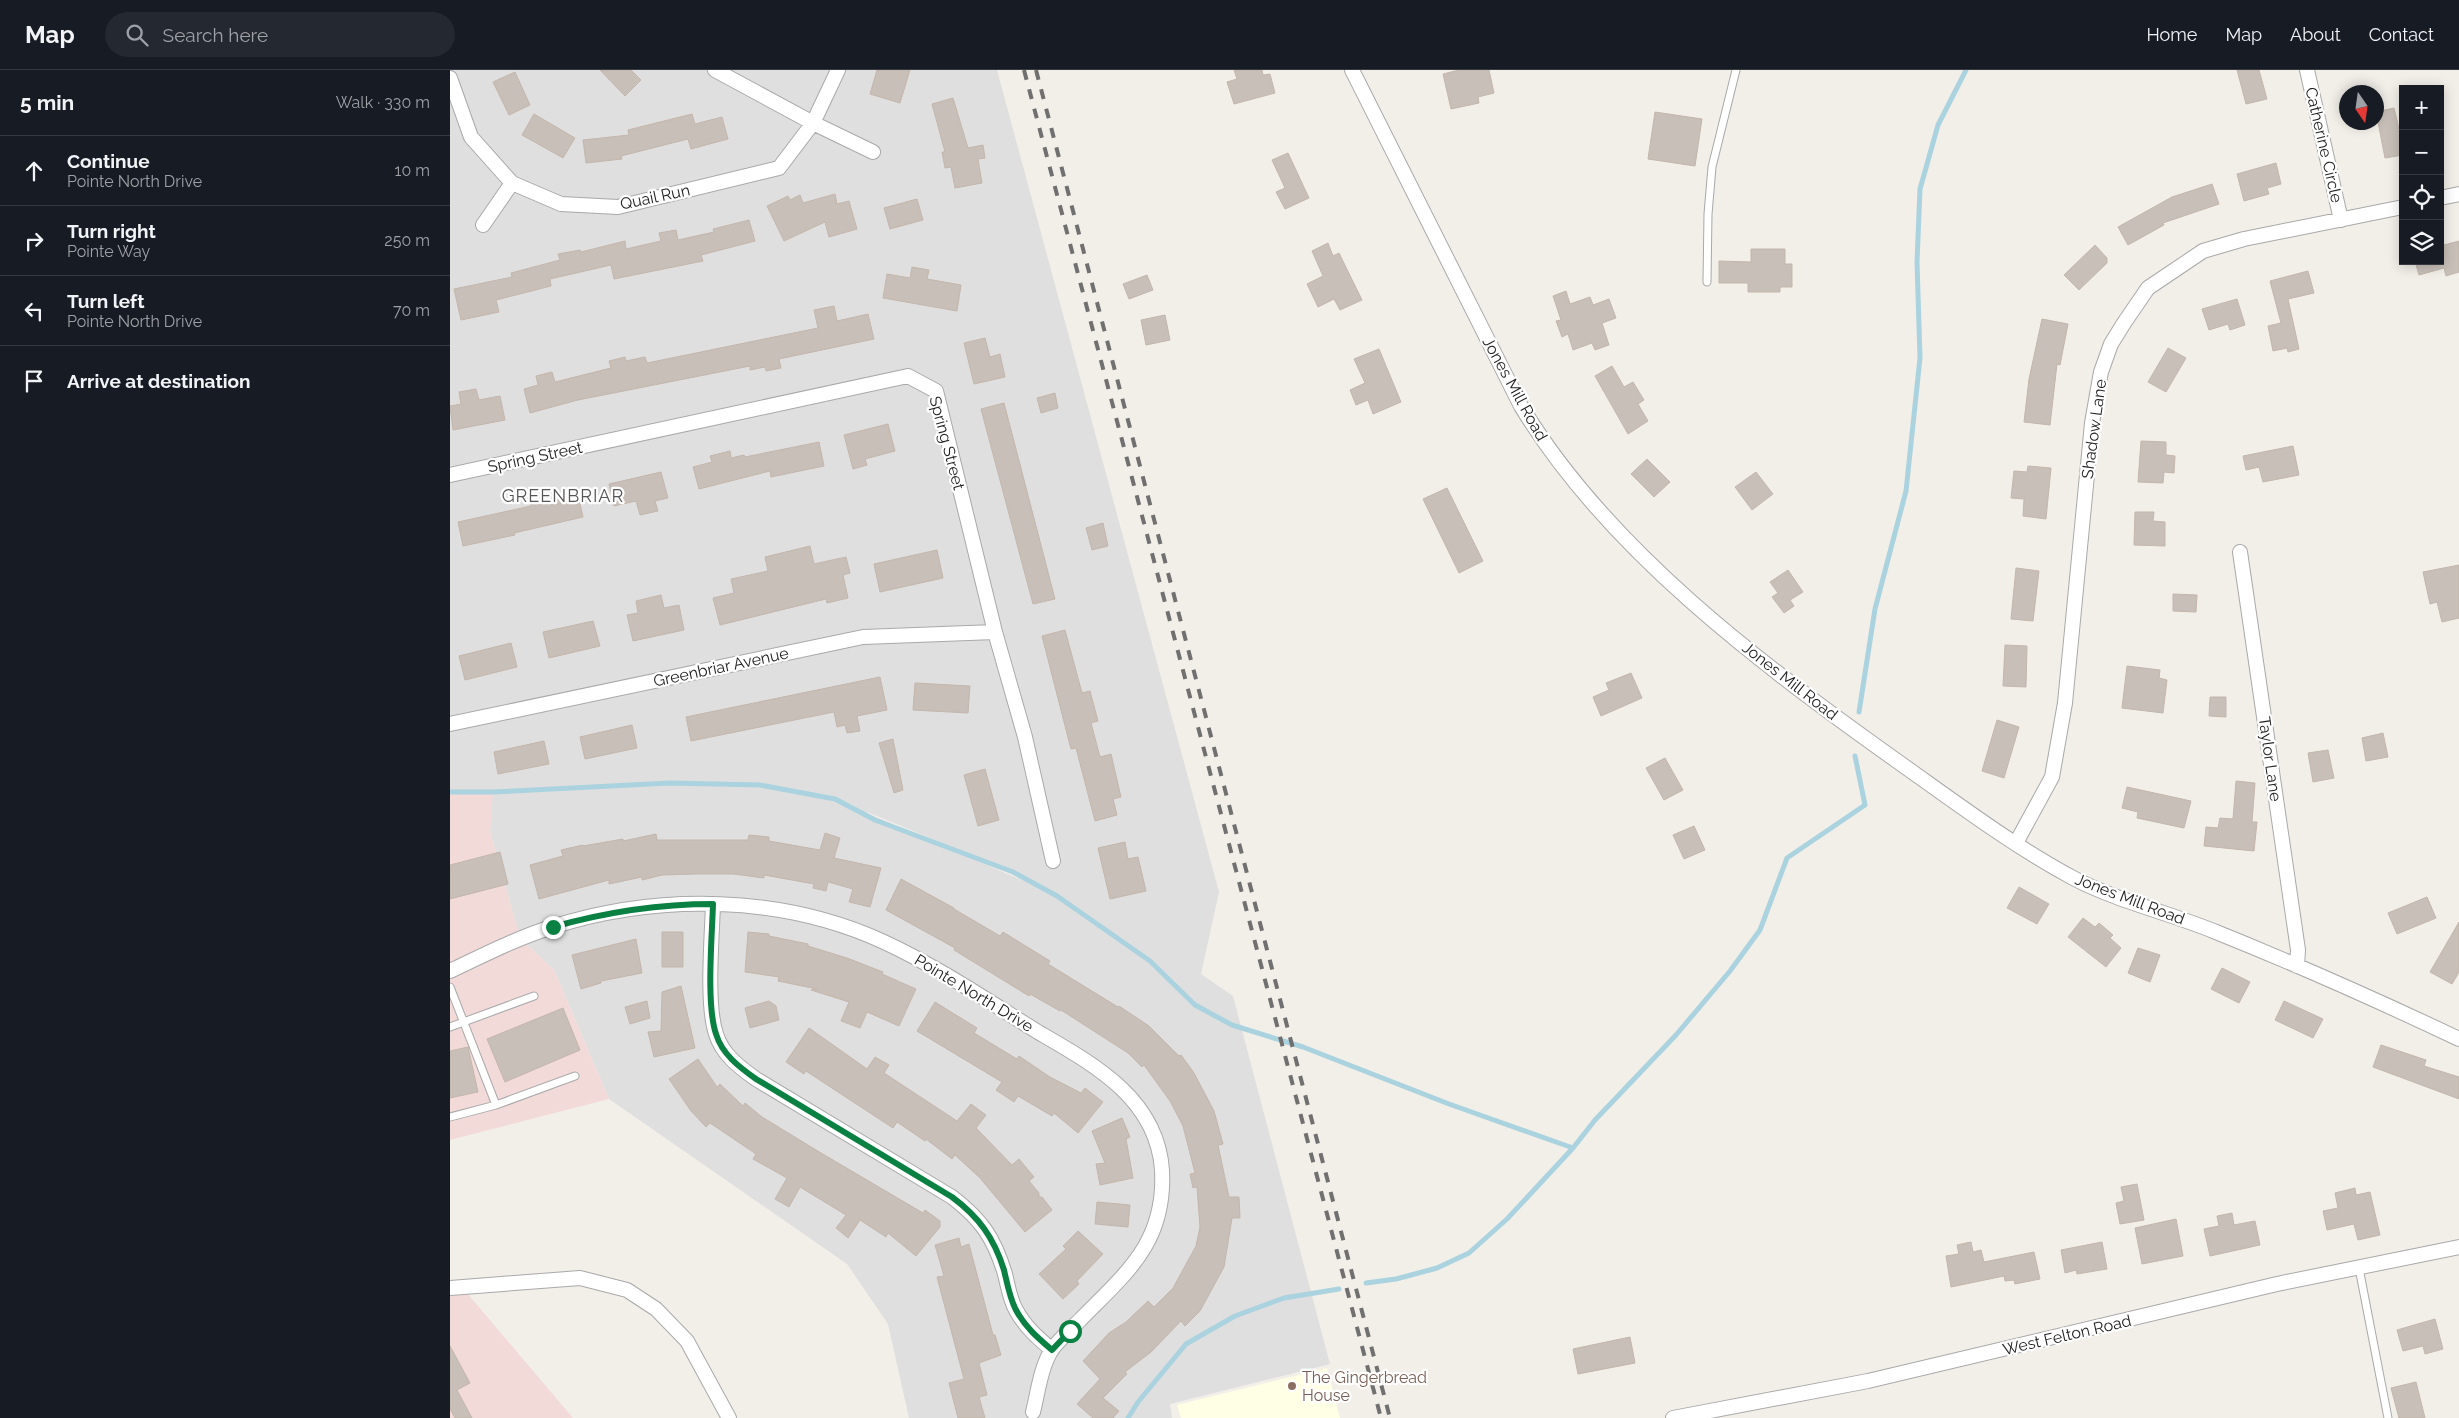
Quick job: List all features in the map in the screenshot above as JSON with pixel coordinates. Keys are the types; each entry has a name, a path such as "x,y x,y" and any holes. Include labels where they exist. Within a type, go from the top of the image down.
{"street":[{"path":"715,70 813,123 873,152"},
{"name":"Quail Run","path":"450,78 471,137 512,183 561,204 618,207 779,168 813,123 838,70"},
{"name":"Jones Mill Road","path":"1352,70 1521,406 1548,448 1579,488 1653,564 1759,657 1870,742 2016,843 2078,880 2214,931 2459,1039"},
{"name":"Catherine Circle","path":"2307,70 2341,220"},
{"path":"483,225 512,183"},
{"path":"2444,197 2459,194"},
{"name":"Shadow Lane","path":"2016,843 2048,784 2053,768 2065,703 2092,422 2101,372 2111,344 2148,288 2203,251 2244,239 2399,208"},
{"name":"Spring Street","path":"450,475 908,376 936,391 994,632 1025,737 1054,861"},
{"name":"Taylor Lane","path":"2240,552 2298,950 2297,966"},
{"name":"Greenbriar Avenue","path":"450,724 863,637 994,632"},
{"path":"713,904 711,1016 716,1035 726,1053 739,1067 756,1079 952,1197 968,1209 991,1236 999,1254 1015,1309 1026,1327 1052,1350"},
{"name":"Pointe North Drive","path":"450,971 520,938 584,918 649,906 713,904 766,908 839,925 882,941 924,963 1095,1066 1128,1094 1143,1114 1157,1145 1162,1168 1160,1212 1150,1239 1138,1261 1052,1350 1032,1412"},
{"name":"West Felton Road","path":"1673,1418 1704,1415 1868,1381 2277,1284 2459,1247"},
{"path":"450,1288 580,1278 627,1290 656,1309 687,1341 729,1418"}],"lane":[{"path":"1707,282 1708,214 1712,167 1736,70"},
{"path":"450,988 496,1105"},
{"path":"450,1027 534,996"},
{"path":"450,1117 496,1105 574,1076"},
{"path":"2359,1268 2388,1418"}],"shaded area":[{"path":"450,70 997,70 1219,892 1201,974 1233,996 1330,1364 1170,1404 1172,1418 909,1418 888,1324 847,1264 609,1099 554,970 520,938 490,832 492,793 450,794","holes":["867,812 1013,872 1024,881"]},
{"path":"493,792 490,832 520,938 554,970 609,1099 450,1140 450,794"},
{"path":"462,1287 573,1418 450,1418 450,1290"},
{"name":"The Gingerbread House","path":"1327,1368 1340,1418 1181,1418 1177,1405"}],"building":[{"path":"600,70 631,70 641,80 625,96"},
{"path":"877,70 910,70 900,103 870,94"},
{"path":"1234,70 1262,70 1263,75 1270,74 1275,93 1234,104 1227,82 1237,79"},
{"path":"1459,70 1489,70 1494,93 1478,97 1479,103 1451,109 1443,74"},
{"path":"2237,70 2259,70 2267,99 2246,104"},
{"path":"515,72 530,105 509,115 493,82"},
{"path":"953,98 968,148 983,145 985,158 978,159 982,183 955,188 951,167 945,168 942,152 945,152 932,104"},
{"path":"2394,108 2399,129 2399,156 2385,158 2380,130 2384,130 2384,110"},
{"path":"1655,112 1702,119 1695,166 1648,159"},
{"path":"534,114 575,138 563,158 522,135"},
{"path":"692,114 695,124 722,117 728,139 691,149 688,139 621,156 622,159 586,163 583,140 629,135 628,130"},
{"path":"1288,153 1309,198 1285,209 1276,192 1285,188 1272,160"},
{"path":"2276,163 2281,184 2267,188 2269,194 2244,201 2237,174"},
{"path":"2212,184 2219,204 2163,223 2164,225 2128,245 2118,227 2172,197"},
{"path":"835,194 837,204 849,201 857,229 829,237 825,222 784,241 767,206 788,196 790,200 800,195 803,203"},
{"path":"917,199 923,220 890,229 884,208"},
{"path":"749,220 755,241 701,255 703,261 614,279 611,265 550,279 551,286 496,300 499,312 461,320 454,289 512,277 511,273 560,260 558,254 580,250 581,252 625,241 626,249 661,241 659,233 676,230 678,240 714,232 713,229"},
{"path":"2459,241 2459,272 2446,276 2444,268 2419,275 2416,265 2444,265 2444,245"},
{"path":"1328,243 1333,256 1339,253 1362,300 1340,310 1334,299 1318,307 1307,284 1323,276 1312,251"},
{"path":"2095,245 2107,258 2107,263 2079,290 2064,275"},
{"path":"1751,249 1785,249 1785,264 1792,264 1792,287 1780,287 1780,292 1748,292 1748,283 1719,283 1719,261 1751,262"},
{"path":"912,267 929,270 927,279 961,285 957,311 883,298 887,274 910,278"},
{"path":"2308,271 2314,293 2288,299 2299,349 2288,352 2287,348 2273,351 2268,326 2281,323 2270,281"},
{"path":"1147,275 1153,290 1129,299 1123,284"},
{"path":"1566,291 1570,304 1590,297 1593,305 1609,299 1616,318 1602,323 1609,345 1595,350 1592,343 1573,350 1568,334 1562,337 1556,321 1561,320 1553,296"},
{"path":"2237,299 2245,325 2230,330 2228,324 2209,330 2202,309"},
{"path":"834,306 837,321 868,314 874,339 779,359 781,368 766,371 765,367 750,370 750,366 578,400 530,413 524,389 538,385 536,376 552,372 555,382 611,368 609,361 625,357 626,361 645,357 647,363 818,328 814,310"},
{"path":"1165,315 1170,340 1146,345 1141,320"},
{"path":"2042,319 2068,324 2060,365 2057,364 2050,425 2024,422 2029,379"},
{"path":"985,338 990,357 1000,354 1005,377 974,384 964,343"},
{"path":"2168,348 2186,358 2166,392 2148,382"},
{"path":"1379,349 1401,402 1373,414 1368,400 1356,405 1350,390 1365,383 1354,359"},
{"path":"1612,366 1624,387 1633,382 1644,400 1638,404 1648,421 1628,434 1595,376"},
{"path":"476,389 479,400 500,396 505,420 453,430 450,406 461,404 459,392"},
{"path":"1055,393 1058,408 1041,413 1037,398"},
{"path":"1004,403 1055,599 1033,604 981,409"},
{"path":"888,424 895,451 865,459 867,465 853,469 844,435"},
{"path":"2141,441 2166,442 2166,455 2175,456 2174,473 2164,472 2163,483 2138,482"},
{"path":"819,442 824,466 771,477 770,471 699,489 693,467 712,462 710,456 730,451 731,458 744,455 745,457"},
{"path":"2293,446 2299,475 2263,482 2259,467 2246,470 2243,456"},
{"path":"1647,459 1670,482 1654,497 1631,474"},
{"path":"2028,466 2051,468 2046,519 2023,516 2024,499 2011,498 2014,471 2027,472"},
{"path":"661,472 668,498 655,501 658,511 640,515 636,501 614,506 609,484"},
{"path":"1756,472 1773,494 1752,510 1735,487"},
{"path":"1447,488 1483,561 1459,573 1423,499"},
{"path":"577,491 583,517 514,533 515,535 463,546 458,522 531,506 530,502"},
{"path":"2135,512 2154,512 2153,521 2165,522 2165,546 2134,545"},
{"path":"1103,523 1108,546 1092,550 1086,528"},
{"path":"810,546 814,564 846,557 850,573 843,575 848,598 827,603 826,599 720,625 713,598 734,593 731,579 768,571 765,557"},
{"path":"937,550 943,578 880,592 874,564"},
{"path":"2459,565 2459,618 2442,622 2437,602 2430,604 2423,572"},
{"path":"2016,568 2039,571 2033,621 2011,619"},
{"path":"1788,570 1803,592 1790,600 1794,606 1784,613 1772,597 1778,593 1770,582"},
{"path":"2173,594 2197,595 2196,612 2173,611"},
{"path":"661,595 664,608 679,605 684,630 633,641 627,615 638,613 636,601"},
{"path":"593,621 600,646 549,658 543,632"},
{"path":"1065,630 1082,693 1090,691 1098,721 1091,723 1100,757 1111,754 1121,797 1113,799 1117,815 1095,821 1076,748 1071,749 1042,636"},
{"path":"511,643 517,667 465,680 459,656"},
{"path":"2005,645 2027,646 2026,687 2003,686"},
{"path":"2127,666 2160,670 2159,678 2167,680 2163,713 2122,708"},
{"path":"1631,673 1642,698 1601,716 1593,697 1609,690 1606,683"},
{"path":"880,677 887,710 857,716 860,731 847,733 845,725 837,727 834,712 691,741 686,717"},
{"path":"915,683 970,686 968,713 913,710"},
{"path":"2210,697 2226,697 2226,717 2209,716"},
{"path":"1997,720 2019,727 2004,778 1982,771"},
{"path":"632,725 637,748 585,759 580,737"},
{"path":"2383,733 2388,757 2366,761 2362,738"},
{"path":"893,739 903,790 894,793 879,743"},
{"path":"544,741 549,764 498,774 494,752"},
{"path":"2328,750 2334,778 2313,782 2308,753"},
{"path":"1665,758 1683,790 1664,800 1646,768"},
{"path":"985,769 999,820 978,826 964,775"},
{"path":"2236,781 2255,783 2252,822 2257,822 2254,851 2204,846 2206,827 2218,828 2220,818 2233,819"},
{"path":"2127,787 2191,801 2184,828 2137,818 2138,812 2122,808"},
{"path":"1694,826 1705,850 1684,859 1673,835"},
{"path":"825,833 840,838 834,858 881,868 870,907 849,902 853,889 828,882 826,891 813,888 814,884 764,875 764,878 734,874 662,875 642,880 642,877 609,884 609,880 539,899 530,865 563,856 561,850 656,834 657,840 748,840 749,835 769,837 769,841 820,850"},
{"path":"1125,842 1128,859 1138,857 1146,891 1110,899 1098,848"},
{"path":"500,852 508,884 450,899 450,865"},
{"path":"901,879 1000,936 1003,932 1050,961 1048,964 1149,1026 1179,1056 1181,1055 1194,1073 1214,1111 1223,1144 1218,1145 1229,1197 1239,1197 1240,1218 1232,1218 1224,1267 1200,1311 1185,1326 1181,1321 1151,1352 1125,1372 1127,1374 1103,1398 1119,1411 1113,1418 1093,1418 1077,1404 1100,1379 1083,1361 1109,1333 1126,1322 1148,1301 1154,1307 1173,1288 1196,1246 1200,1227 1197,1187 1193,1188 1190,1174 1195,1173 1183,1126 1170,1101 1144,1065 1142,1067 1128,1053 1061,1010 1030,994 1029,996 954,950 955,948 886,910"},
{"path":"2019,887 2049,904 2037,924 2007,908"},
{"path":"2427,897 2436,918 2397,934 2388,913"},
{"path":"2083,918 2095,927 2099,923 2113,935 2110,938 2121,948 2106,967 2068,937"},
{"path":"2459,922 2459,972 2452,984 2430,972"},
{"path":"662,932 683,932 683,967 662,967"},
{"path":"748,932 769,934 769,936 808,944 808,946 883,972 882,974 916,989 899,1026 867,1012 860,1028 841,1021 849,1002 811,990 817,989 778,981 779,977 745,972"},
{"path":"636,939 642,973 601,981 601,983 581,989 572,955"},
{"path":"2138,948 2160,955 2150,982 2128,973"},
{"path":"2222,968 2250,982 2239,1003 2211,989"},
{"path":"681,986 695,1048 654,1057 648,1032 661,1031 662,992"},
{"path":"647,1001 650,1018 630,1024 625,1007"},
{"path":"769,1001 776,1006 779,1020 750,1028 745,1008"},
{"path":"2284,1001 2323,1019 2313,1038 2275,1020"},
{"path":"935,1002 977,1028 974,1033 1017,1059 1019,1056 1050,1077 1081,1093 1085,1088 1103,1102 1078,1133 1054,1113 1052,1116 1018,1096 1014,1102 996,1090 1002,1082 917,1031"},
{"path":"563,1008 580,1050 505,1082 487,1039"},
{"path":"809,1028 867,1069 875,1057 889,1065 884,1073 957,1121 971,1104 986,1115 976,1128 1012,1165 1019,1159 1034,1177 1029,1181 1039,1193 1039,1197 1042,1197 1052,1210 1025,1232 980,1178 955,1155 952,1159 926,1139 925,1141 897,1122 893,1128 806,1071 804,1074 786,1062"},
{"path":"2381,1045 2426,1060 2424,1066 2459,1077 2459,1099 2373,1067"},
{"path":"468,1047 478,1092 450,1098 450,1051"},
{"path":"698,1059 717,1087 720,1084 743,1106 745,1103 762,1117 923,1213 925,1210 940,1221 940,1227 916,1256 888,1233 886,1237 860,1220 848,1238 836,1228 846,1215 800,1187 789,1207 775,1199 787,1178 753,1159 756,1154 710,1123 706,1127 691,1111 669,1079"},
{"path":"1122,1118 1130,1137 1126,1139 1133,1178 1100,1185 1096,1164 1105,1163 1092,1131"},
{"path":"2137,1184 2144,1220 2120,1224 2116,1203 2124,1201 2121,1187"},
{"path":"2355,1188 2356,1195 2370,1192 2380,1235 2358,1240 2354,1224 2327,1230 2323,1211 2338,1208 2335,1193"},
{"path":"1097,1202 1130,1205 1128,1227 1095,1224"},
{"path":"2232,1213 2234,1225 2255,1221 2260,1245 2210,1256 2204,1229 2219,1226 2217,1216"},
{"path":"2176,1219 2183,1256 2142,1264 2135,1228"},
{"path":"1078,1231 1103,1254 1077,1281 1079,1284 1063,1299 1039,1274 1066,1249 1063,1246"},
{"path":"959,1238 961,1247 969,1244 993,1335 995,1335 1001,1355 979,1363 987,1395 979,1397 985,1418 958,1418 949,1383 964,1379 937,1277 944,1276 935,1245"},
{"path":"1971,1242 1973,1252 1981,1250 1984,1262 2034,1252 2040,1279 2015,1284 2014,1280 2005,1281 2004,1276 1951,1287 1946,1256 1959,1254 1957,1245"},
{"path":"2102,1242 2107,1269 2077,1274 2076,1270 2065,1273 2061,1250"},
{"path":"2435,1319 2443,1349 2425,1354 2423,1346 2403,1351 2397,1330"},
{"path":"1630,1337 1635,1363 1578,1374 1573,1349"},
{"path":"450,1346 470,1383 457,1390 472,1418 455,1418 450,1409"},
{"path":"2416,1382 2425,1418 2399,1418 2391,1388"}],"waterway":[{"path":"1859,712 1875,609 1906,491 1920,358 1917,262 1920,189 1938,125 1966,70"},
{"path":"1366,1283 1396,1279 1437,1268 1469,1253 1507,1219 1573,1148 1595,1120 1676,1035 1730,971 1760,930 1787,858 1865,805 1855,756"},
{"path":"450,792 493,792 670,783 760,785 835,799 875,820 1013,872 1057,896 1150,961 1195,1005 1232,1025 1303,1047 1449,1104 1573,1148"},
{"path":"1128,1418 1138,1402 1186,1344 1235,1316 1284,1298 1339,1289"}],"railway":[{"path":"1024,70 1381,1418"},
{"path":"1036,70 1390,1418"}],"place":[{"name":"The Gingerbread House","path":"1292,1386"}],"district":[{"name":"GREENBRIAR","path":"563,495"}],"route":[{"path":"553,927 615,911 649,906 713,904 711,1016 716,1035 726,1053 739,1067 756,1079 952,1197 968,1209 980,1220 991,1236 999,1254 1015,1309 1026,1327 1052,1350 1070,1331"}]}
